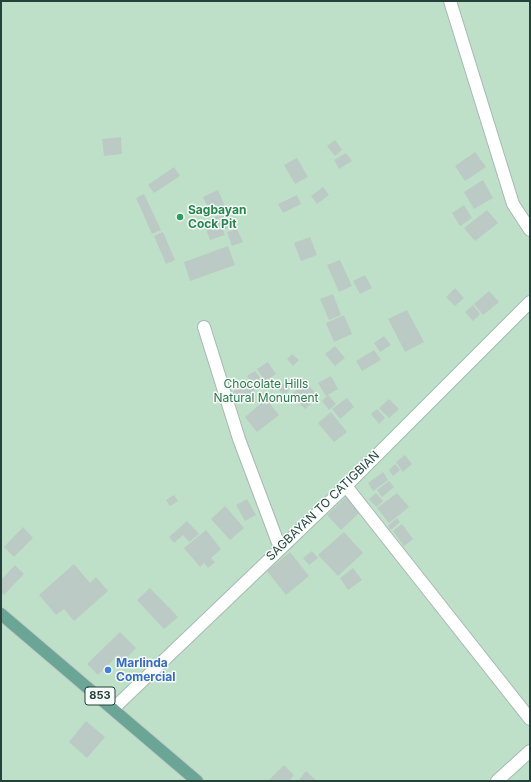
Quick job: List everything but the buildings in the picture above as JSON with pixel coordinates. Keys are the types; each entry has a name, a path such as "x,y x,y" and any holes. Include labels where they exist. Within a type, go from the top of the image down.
{"main road":[{"name":"853","path":"1,614 114,708 197,781"}],"street":[{"path":"450,1 513,204 530,230"},
{"name":"SAGBAYAN TO CATIGBIAN","path":"114,708 346,486 530,302"},
{"path":"204,327 239,439 280,548"},
{"path":"346,486 530,719"},
{"path":"497,781 530,751"}],"green space":[{"name":"Chocolate Hills Natural Monument","path":"1,1 530,1 530,781 1,781"}],"place":[{"name":"Sagbayan Cock Pit","path":"180,217"},
{"name":"Marlinda Comercial","path":"108,670"}]}
